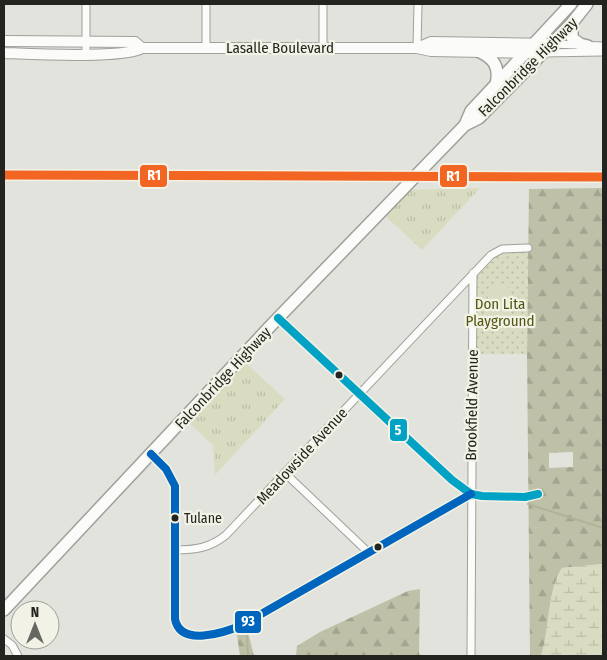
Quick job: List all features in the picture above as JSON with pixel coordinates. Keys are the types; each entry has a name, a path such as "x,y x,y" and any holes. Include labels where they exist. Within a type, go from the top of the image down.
{"main road":[{"name":"Falconbridge Highway","path":"465,125 471,111 571,4"},
{"name":"Falconbridge Highway","path":"4,610 278,318 465,125 480,118 572,23 587,4"},
{"path":"572,23 571,34 575,41 588,46"},
{"name":"Lasalle Boulevard","path":"4,40 135,42 142,48"},
{"name":"Lasalle Boulevard","path":"417,48 431,42 551,44"},
{"name":"Lasalle Boulevard","path":"4,53 134,52 142,48 206,47 417,48 431,52 542,53"},
{"path":"478,52 488,56 497,66 496,84"}],"street":[{"path":"86,4 86,53"},
{"path":"206,4 206,47"},
{"path":"323,4 323,48"},
{"path":"417,48 418,4"},
{"name":"Lasalle Boulevard","path":"551,44 603,46"},
{"name":"Lasalle Boulevard","path":"542,53 603,52"},
{"name":"Meadowside Avenue","path":"175,550 202,548 220,540 286,474 359,394 496,251 508,248 528,248"},
{"name":"Brookfield Avenue","path":"470,656 474,273"},
{"path":"278,318 452,480 471,494"},
{"path":"151,454 166,469 175,486 176,625 181,632 192,636 226,631 242,625 471,494 525,497 538,494"},
{"path":"286,474 368,552"},
{"path":"4,639 12,645 18,656"}],"green space":[{"path":"480,188 422,250 381,212 402,190"},
{"path":"603,188 603,564 562,568 557,577 551,599 541,656 530,656 527,354 529,189","holes":["573,452 573,467 549,468 549,453"]},
{"name":"Don Lita Playground","path":"528,247 527,354 472,354 473,272 491,255"},
{"path":"492,285 508,287 510,289 506,322 488,322 486,320 489,287"},
{"path":"240,358 285,399 215,475 213,445 184,418"},
{"path":"603,564 603,656 541,656 551,598 557,577 562,568"},
{"path":"420,589 419,654 422,656 296,656 297,646 320,632 408,591"},
{"path":"246,624 254,656 240,656 236,628"}],"waterway":[{"path":"528,504 603,528"},
{"path":"245,629 248,656"}],"transit line":[{"name":"R1","path":"4,175 603,177"},
{"name":"5","path":"278,318 452,480 471,494 525,497 538,494"},
{"name":"93","path":"151,454 166,469 175,486 175,619 179,628 185,633 194,635 214,634 242,625 471,494"}],"place":[{"name":"Tulane","path":"175,518"}]}
